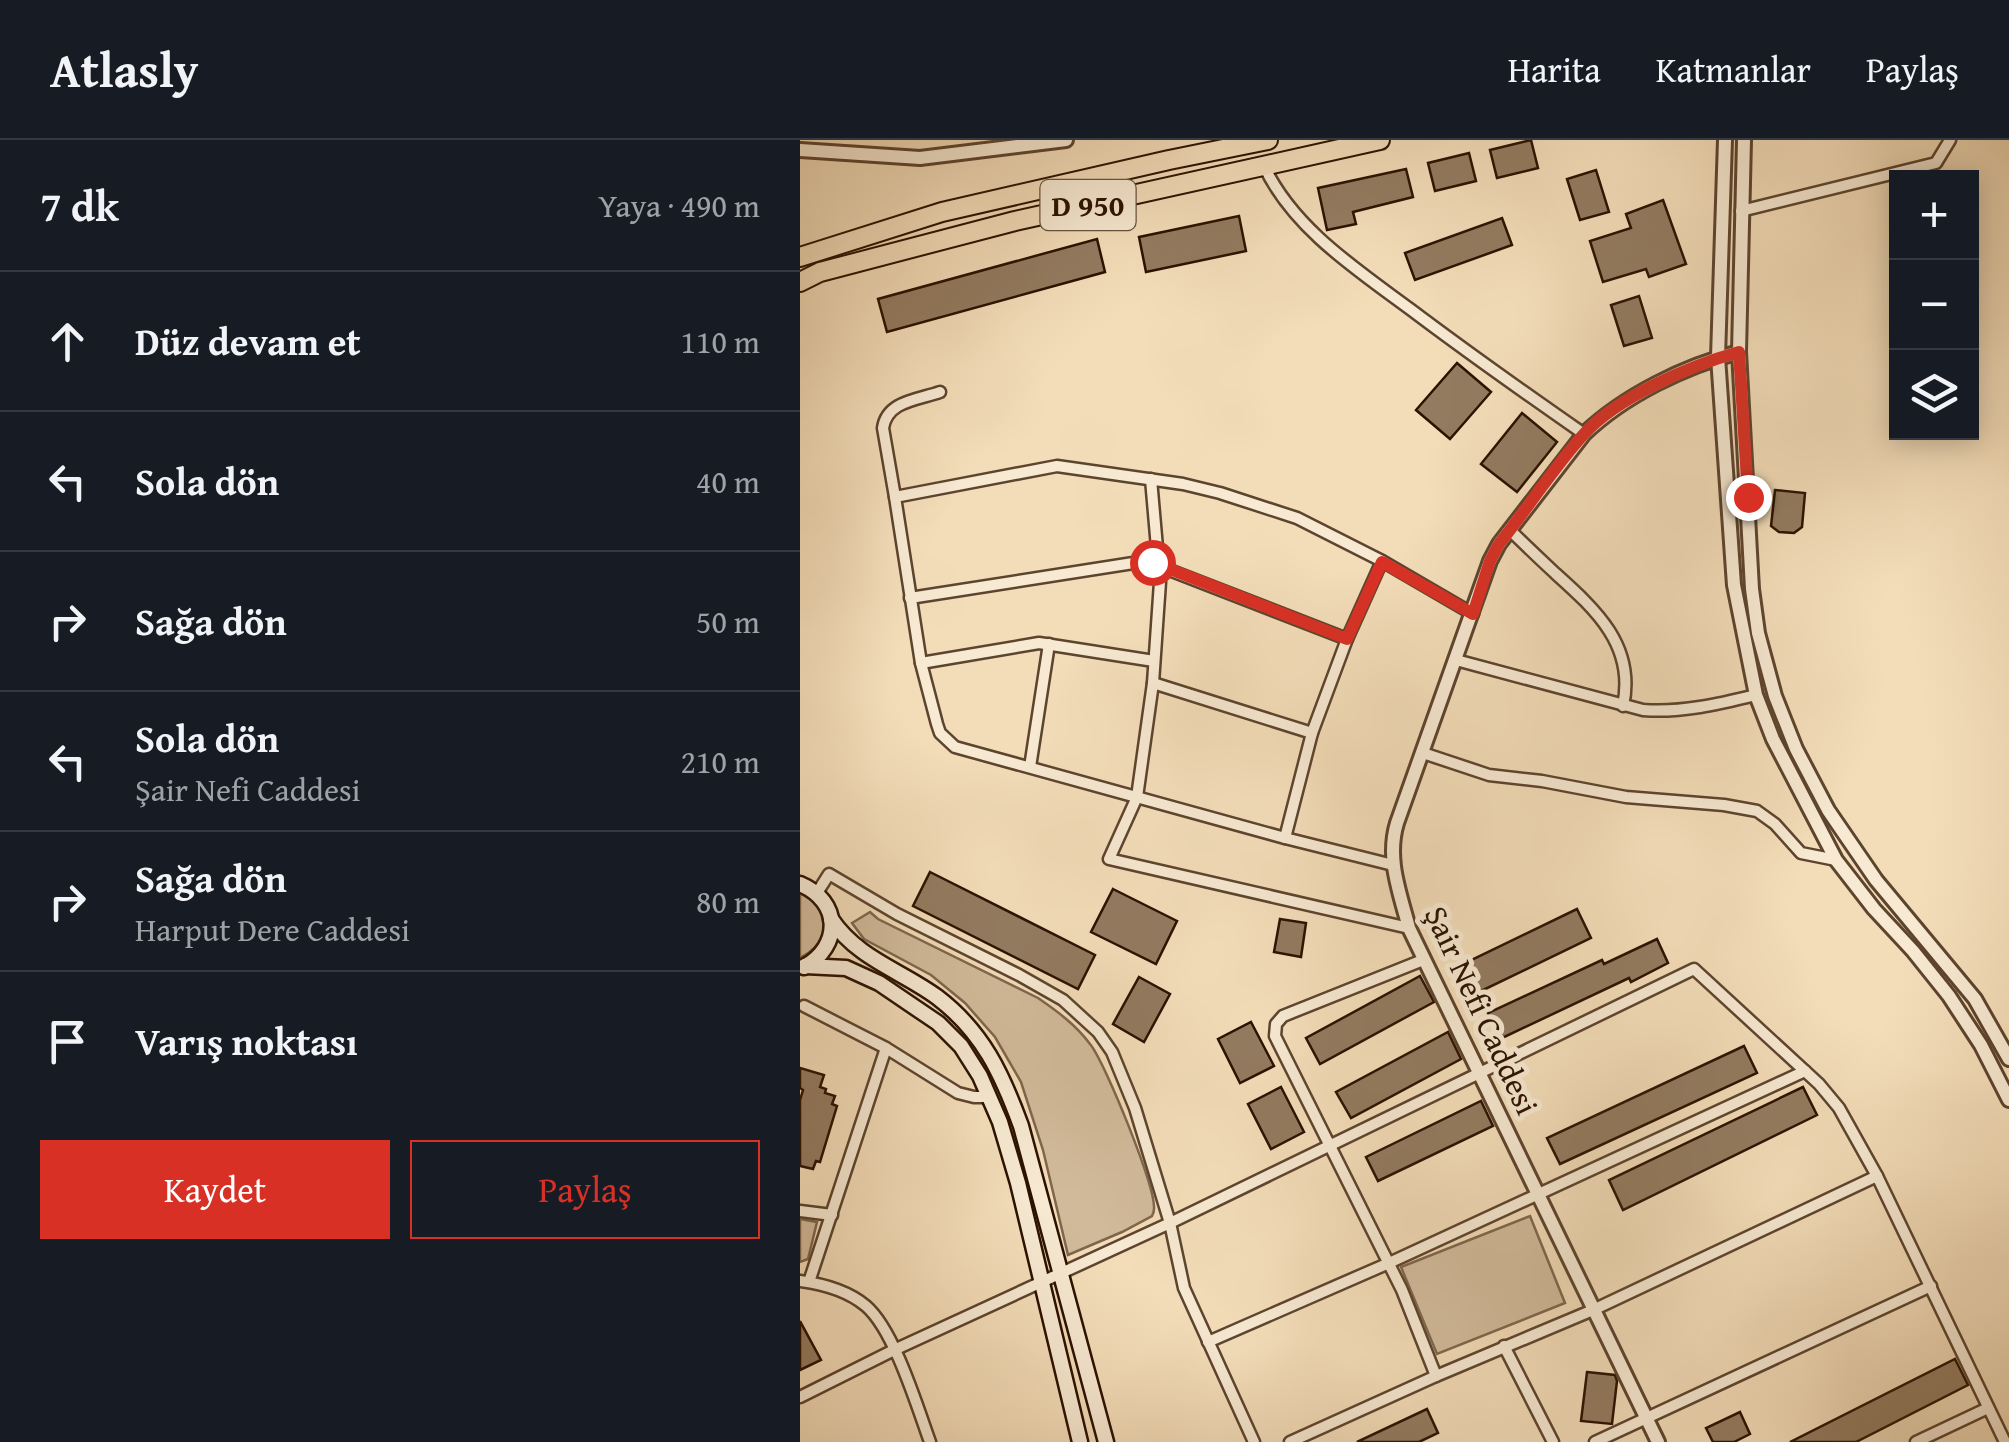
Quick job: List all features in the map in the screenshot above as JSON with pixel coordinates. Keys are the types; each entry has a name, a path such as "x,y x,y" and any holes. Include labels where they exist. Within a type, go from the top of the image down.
{"highway":[{"name":"D 950","path":"800,257 942,212 1268,140"},
{"name":"D 950","path":"800,282 820,272 1015,221 1380,140"}],"main road":[{"path":"800,884 817,892 843,936 858,949 936,997 974,1031 1003,1077 1021,1126 1106,1442"},
{"path":"803,967 826,948 832,919"},
{"path":"803,967 846,968 879,982 938,1023 961,1046 980,1076 1000,1122 1018,1183 1080,1442"}],"street":[{"path":"800,150 920,158 1066,140"},
{"path":"1725,140 1718,358 1734,585 1756,695 1772,739 1836,860 1949,996 1981,1045 2009,1100"},
{"path":"1744,140 1739,352 1752,588 1758,633 1775,696 1796,749 1828,810 1876,880 1975,999 2009,1059"},
{"path":"1741,211 1936,163 1950,140"},
{"path":"1264,166 1292,210 1349,262 1468,353 1584,434"},
{"name":"Şair Nefi Caddesi","path":"1658,1442 1409,928 1393,865 1394,833 1499,544 1584,434 1617,406 1718,358 1739,352"},
{"path":"940,392 893,408 882,428 922,663 936,724 948,742 968,752 1393,865"},
{"path":"895,497 1056,466 1152,479 1220,493 1297,518 1473,614"},
{"path":"1152,479 1159,565 1153,683 1137,797 1108,860 1409,928"},
{"path":"1510,530 1583,598 1611,632 1624,664 1623,706"},
{"path":"910,598 1140,562 1159,565 1347,639"},
{"path":"1285,838 1312,733 1347,639 1382,562"},
{"path":"922,663 1030,644 1154,660"},
{"path":"1030,767 1050,644"},
{"path":"1456,660 1623,706 1661,711 1756,695"},
{"path":"1153,683 1312,733"},
{"path":"1424,752 1489,775 1626,797 1757,811 1801,853 1836,860"},
{"path":"817,892 829,874 1063,1000 1098,1032 1123,1074 1170,1223 1184,1288 1254,1442"},
{"path":"1423,960 1284,1016 1276,1024 1275,1036 1389,1263 1436,1376"},
{"path":"800,1397 1694,969 1805,1070 1839,1108 1877,1176 2005,1442"},
{"path":"804,1006 886,1048 958,1093 990,1098"},
{"path":"886,1048 832,1215 805,1282 849,1294 874,1314 894,1350 930,1442"},
{"path":"1208,1342 1389,1263 1805,1070"},
{"path":"1290,1442 1593,1310 1877,1176"},
{"path":"800,1211 832,1215"},
{"path":"1596,1442 1931,1286"},
{"path":"1504,1346 1553,1442"},
{"path":"1916,1442 1988,1408"}],"shaded area":[{"path":"800,889 819,905 826,920 819,943 800,958"},
{"path":"870,912 1038,998 1079,1031 1107,1074 1128,1125 1147,1177 1152,1216 1068,1255 1043,1150 1021,1082 995,1037 965,1003 931,975 864,939 852,923"},
{"path":"1530,1216 1565,1303 1437,1354 1401,1267"},
{"path":"800,1219 817,1222 808,1259 800,1262"}],"building":[{"path":"1531,140 1538,168 1497,178 1490,150"},
{"path":"1469,153 1476,181 1435,191 1428,163"},
{"path":"1406,169 1413,197 1353,212 1356,224 1327,230 1318,188"},
{"path":"1596,170 1609,212 1580,220 1567,179"},
{"path":"1663,200 1686,264 1649,277 1646,269 1603,282 1590,241 1631,228 1626,214"},
{"path":"1239,216 1246,251 1146,272 1139,237"},
{"path":"1502,218 1512,245 1415,280 1405,253"},
{"path":"1097,239 1105,272 887,332 878,299"},
{"path":"1639,296 1652,338 1624,346 1611,305"},
{"path":"1457,363 1491,392 1450,439 1416,410"},
{"path":"1522,413 1557,442 1517,492 1481,464"},
{"path":"1775,490 1805,493 1802,527 1794,533 1779,532 1771,526"},
{"path":"930,872 1095,955 1078,989 913,906"},
{"path":"1113,889 1177,921 1156,964 1091,932"},
{"path":"1577,909 1591,938 1477,993 1463,964"},
{"path":"1280,919 1306,923 1301,957 1274,952"},
{"path":"1657,939 1668,963 1500,1039 1488,1013"},
{"path":"1420,976 1434,1002 1320,1064 1306,1038"},
{"path":"1139,977 1170,994 1144,1042 1113,1024"},
{"path":"1251,1022 1274,1066 1240,1083 1218,1039"},
{"path":"1448,1032 1461,1059 1351,1118 1336,1092"},
{"path":"1744,1046 1757,1073 1560,1164 1547,1138"},
{"path":"800,1068 824,1075 820,1087 835,1096 832,1104 837,1106 820,1162 816,1161 813,1169 800,1166"},
{"path":"1281,1087 1304,1132 1271,1149 1248,1104"},
{"path":"1803,1087 1817,1115 1623,1210 1609,1180"},
{"path":"1481,1101 1493,1126 1378,1181 1366,1157"},
{"path":"800,1321 821,1360 800,1370"},
{"path":"1955,1359 1968,1385 1856,1442 1790,1442"},
{"path":"1587,1372 1615,1375 1612,1424 1581,1421"},
{"path":"1427,1409 1438,1433 1419,1442 1357,1442"},
{"path":"1740,1412 1750,1434 1734,1442 1713,1442 1706,1428"}],"route":[{"path":"1152,562 1347,639 1382,562 1473,614 1499,544 1597,421 1640,393 1739,352 1748,497"}]}
